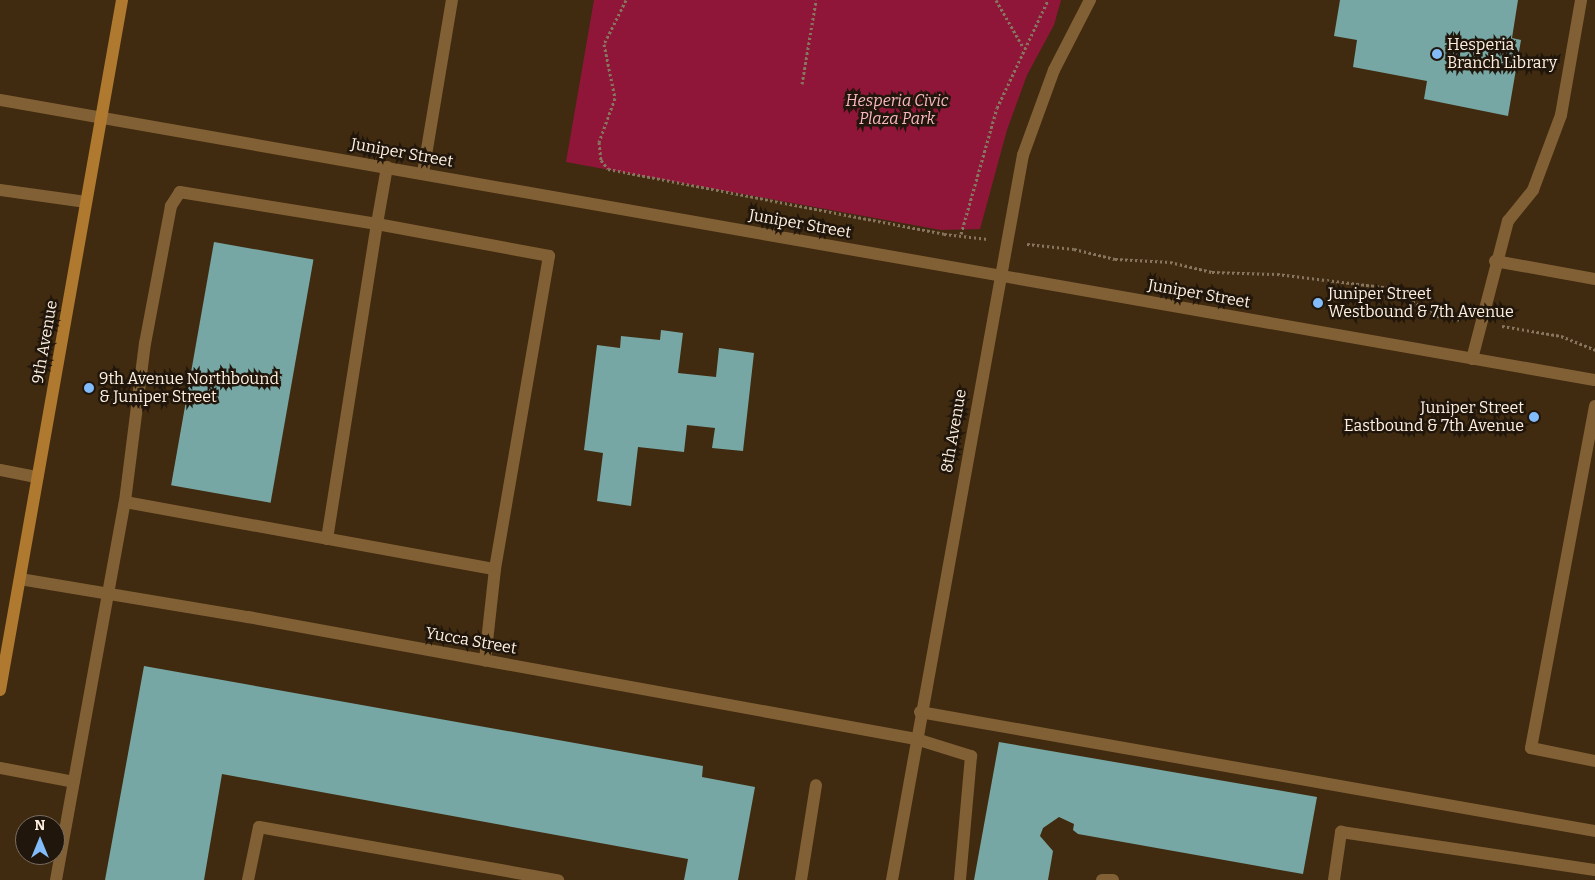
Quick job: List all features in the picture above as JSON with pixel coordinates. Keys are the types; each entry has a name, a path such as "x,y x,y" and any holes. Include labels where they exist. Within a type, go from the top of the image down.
{"street":[{"name":"9th Avenue","path":"0,690 2,663 20,579 122,0"},
{"path":"423,173 452,0"},
{"name":"8th Avenue","path":"892,880 920,712 999,275 1023,155 1036,112 1090,0"},
{"path":"1472,359 1495,261 1508,221 1533,190 1561,115 1581,0"},
{"name":"Juniper Street","path":"0,100 1595,380"},
{"path":"326,539 387,167"},
{"path":"0,190 86,202"},
{"path":"56,880 125,502 145,343 171,206 180,192 377,224 549,256 495,569 485,660"},
{"path":"1495,261 1595,279"},
{"path":"1595,406 1530,748 1595,761"},
{"path":"0,470 38,477"},
{"path":"125,502 495,569"},
{"name":"Yucca Street","path":"20,579 485,660 916,739 972,756 960,880"},
{"path":"920,712 1595,831"},
{"path":"0,768 74,782"},
{"path":"801,880 816,785"},
{"path":"248,880 259,827 516,876 558,880"},
{"path":"1334,880 1341,832 1595,870"},
{"path":"1102,880 1113,880"}],"path":[{"path":"802,84 816,0"},
{"path":"996,0 1023,47"},
{"path":"961,234 984,145 1023,47 1048,0"}],"green space":[{"name":"Hesperia Civic Plaza Park","path":"594,0 1061,0 1054,25 1027,75 1007,130 980,229 941,230 566,162"}],"building":[{"name":"Hesperia Branch Library","path":"1340,0 1518,0 1512,38 1521,40 1508,116 1424,99 1427,81 1353,67 1357,40 1334,36"},
{"path":"214,242 313,260 271,503 171,485"},
{"path":"661,330 683,333 678,373 716,377 719,348 754,353 743,451 712,448 715,428 687,425 684,452 638,447 631,506 597,501 603,453 584,450 597,345 620,348 621,336 660,340"},
{"path":"144,666 703,766 702,777 755,787 738,880 684,880 688,859 222,774 204,880 105,880"},
{"path":"999,742 1317,797 1303,874 1078,834 1073,830 1074,824 1059,817 1043,828 1040,836 1053,851 1048,880 974,880"}],"place":[{"name":"Hesperia Branch Library","path":"1437,54"},
{"name":"Juniper Street Westbound & 7th Avenue","path":"1318,303"},
{"name":"9th Avenue Northbound & Juniper Street","path":"89,388"},
{"name":"Juniper Street Eastbound & 7th Avenue","path":"1534,417"}]}
